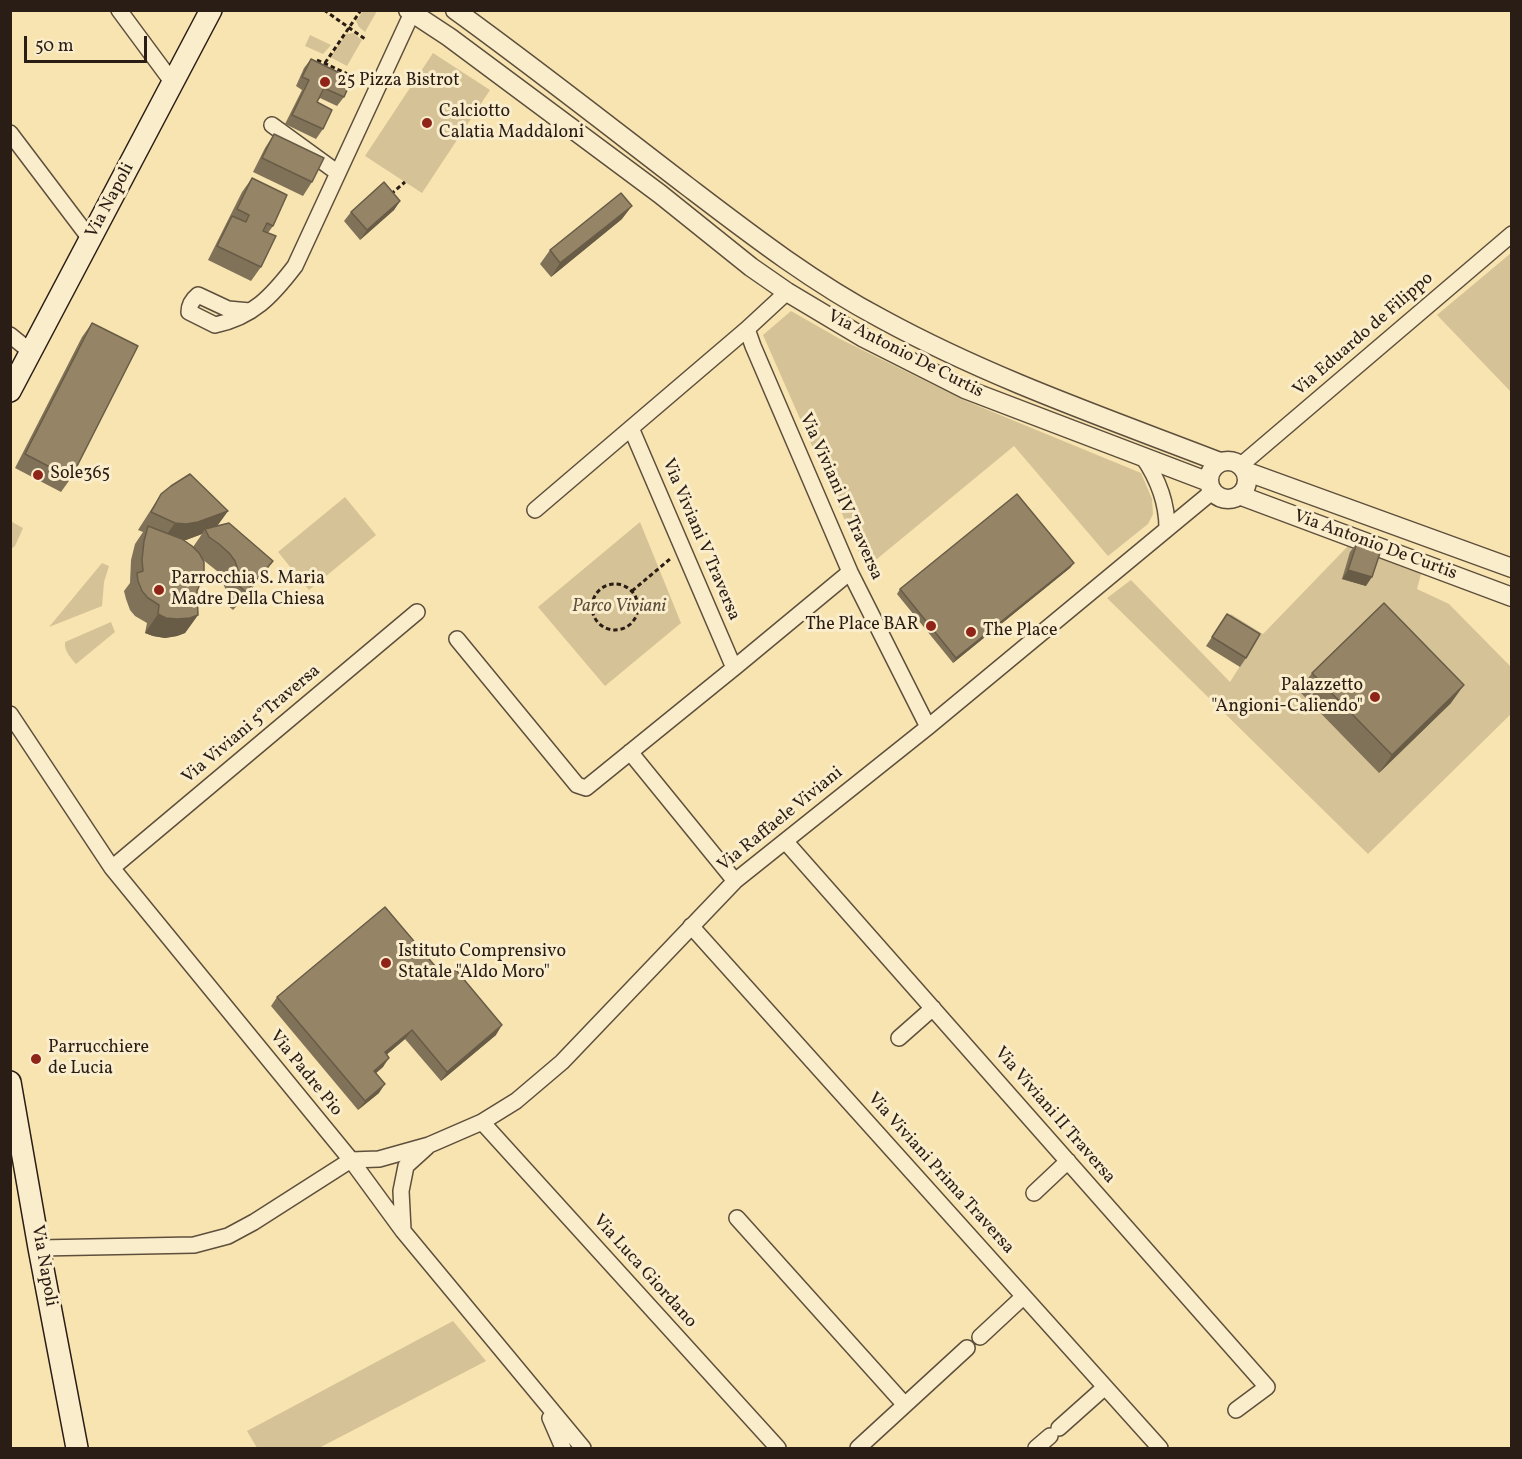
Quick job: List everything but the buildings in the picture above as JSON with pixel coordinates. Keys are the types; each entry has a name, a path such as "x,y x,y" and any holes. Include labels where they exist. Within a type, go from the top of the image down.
{"main road":[{"name":"Via Napoli","path":"10,391 211,10"},
{"name":"Via Napoli","path":"10,1082 77,1449"}],"street":[{"path":"118,10 173,83"},
{"name":"Via Antonio De Curtis","path":"455,10 751,235 808,276 881,319 1012,382 1220,462 1231,461 1243,468 1512,568"},
{"path":"250,311 260,305 278,287 295,266 410,12"},
{"name":"Via Antonio De Curtis","path":"410,12 449,37 660,194 751,267 787,292 864,338 965,389 1143,457 1211,487 1220,497 1234,498 1239,495 1512,597"},
{"path":"272,126 338,173"},
{"path":"10,133 91,240"},
{"path":"660,194 674,176"},
{"name":"Via Eduardo de Filippo","path":"1243,468 1512,234"},
{"path":"535,510 747,329 787,292"},
{"name":"Via Viviani IV Traversa","path":"747,329 850,572 928,727"},
{"path":"10,335 31,352"},
{"name":"Via Viviani V Traversa","path":"631,428 734,668"},
{"path":"1143,457 1155,474 1167,510 1167,528"},
{"path":"1211,487 1211,470 1220,462"},
{"path":"1239,495 1243,492 1247,482 1243,468"},
{"name":"Via Raffaele Viviani","path":"39,1248 194,1245 228,1236 351,1160 379,1159 429,1145 482,1122 516,1101 562,1062 735,882 928,727 1167,528 1211,487"},
{"path":"457,639 577,785 586,788 850,572"},
{"name":"Via Viviani 5°Traversa","path":"112,868 417,612"},
{"name":"Via Padre Pio","path":"10,714 112,868 351,1160 403,1232 583,1449"},
{"path":"630,752 735,882"},
{"name":"Via Viviani II Traversa","path":"784,841 1267,1387 1236,1410"},
{"name":"Via Viviani Prima Traversa","path":"691,926 1160,1449"},
{"path":"899,1038 933,1008"},
{"name":"Via Luca Giordano","path":"482,1122 778,1449"},
{"name":"Via Raffaele Viviani","path":"403,1232 401,1191 406,1166 429,1145"},
{"path":"1034,1193 1068,1161"},
{"path":"737,1218 905,1405"},
{"path":"980,1337 1023,1297"},
{"path":"858,1449 967,1348"},
{"path":"1036,1449 1105,1387"},
{"path":"545,1404 563,1449"}],"path":[{"path":"324,10 365,39"},
{"path":"325,63 361,10"},
{"path":"317,60 352,76"},
{"path":"385,200 405,182"},
{"path":"632,591 683,549"},
{"path":"610,584 626,586 632,591 639,605 634,621 622,630 607,629 601,626 593,614 592,606 597,593 610,584"}],"green space":[{"path":"363,11 377,11 365,32 356,21"},
{"path":"353,33 362,40 347,66 330,57 346,34"},
{"path":"310,35 331,45 323,54 305,46"},
{"name":"Calciotto Calatia Maddaloni","path":"433,53 490,90 422,193 365,156"},
{"path":"1511,253 1511,392 1437,315"},
{"path":"791,311 840,339 966,401 1141,473 1152,499 1153,514 1148,524 1108,556 1014,446 866,568 763,335"},
{"path":"345,497 376,535 309,590 278,552"},
{"path":"12,522 23,528 15,546 11,549 11,526"},
{"name":"Parco Viviani","path":"640,522 681,623 605,686 538,607"},
{"path":"1348,546 1421,574 1417,589 1449,604 1511,667 1511,714 1368,854 1107,598 1131,580 1230,682 1254,644 1220,623 1231,614 1263,634"},
{"path":"102,563 109,566 104,582 102,606 49,627"},
{"path":"111,622 115,632 76,664 67,651 65,642"},
{"path":"453,1321 486,1361 319,1448 257,1448 247,1431"}],"place":[{"name":"25 Pizza Bistrot","path":"325,82"},
{"name":"Calciotto Calatia Maddaloni","path":"427,123"},
{"name":"Sole365","path":"38,475"},
{"name":"Parrocchia S. Maria Madre Della Chiesa","path":"159,590"},
{"name":"The Place BAR","path":"931,626"},
{"name":"The Place","path":"971,632"},
{"name":"Palazzetto \"Angioni-Caliendo\"","path":"1375,697"},
{"name":"Istituto Comprensivo Statale \"Aldo Moro\"","path":"386,963"},
{"name":"Parrucchiere de Lucia","path":"36,1059"}]}
